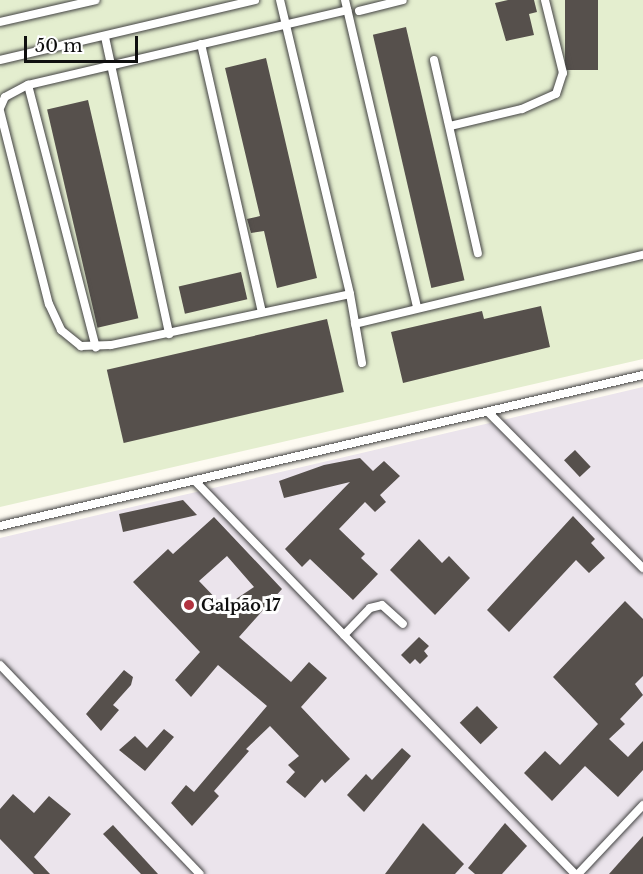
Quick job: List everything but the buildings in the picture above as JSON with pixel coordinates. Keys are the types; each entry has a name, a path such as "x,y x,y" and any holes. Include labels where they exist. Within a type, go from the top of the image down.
{"lane":[{"path":"0,22 67,3 96,0"},
{"path":"0,60 255,0"},
{"path":"280,0 283,25 350,294 362,363"},
{"path":"345,0 417,308"},
{"path":"359,11 403,0"},
{"path":"450,126 522,109 556,94 563,74 545,0"},
{"path":"347,10 28,85 5,97 0,110 54,318 70,338 81,346 96,347 169,334 350,294"},
{"path":"105,37 169,334"},
{"path":"201,44 262,312"},
{"path":"434,60 478,253"},
{"path":"28,85 96,347"},
{"path":"355,324 643,255"},
{"path":"0,526 643,375"},
{"path":"488,412 643,568"},
{"path":"195,481 576,874 643,805"},
{"path":"344,635 370,608 382,605 403,624"},
{"path":"0,665 200,874"}],"shaded area":[{"path":"643,387 643,874 0,874 0,538"}],"green space":[{"path":"0,0 643,0 643,359 0,507"}],"place":[{"name":"Galpão 17","path":"189,605"}]}
